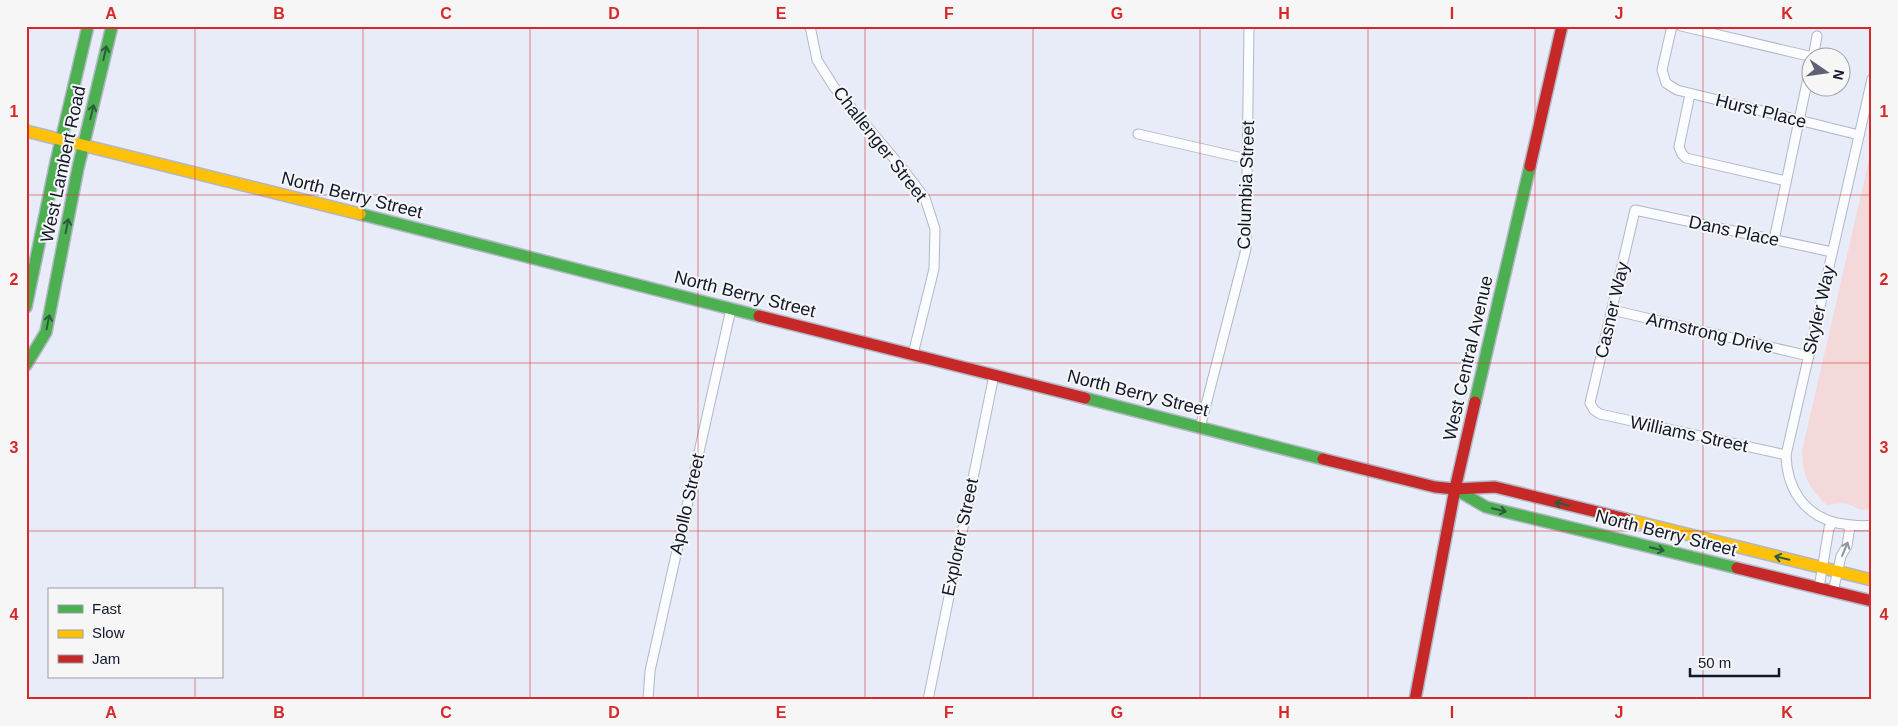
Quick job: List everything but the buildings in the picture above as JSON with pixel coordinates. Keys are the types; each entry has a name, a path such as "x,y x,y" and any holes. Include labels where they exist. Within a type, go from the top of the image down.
{"street":[{"name":"West Lambert Road","path":"26,307 61,140 88,26"},
{"name":"West Lambert Road","path":"26,365 46,332 84,145 112,26"},
{"name":"Challenger Street","path":"810,26 815,53 834,87 925,198 935,229 934,269 913,354"},
{"name":"Columbia Street","path":"1200,428 1246,249 1249,26"},
{"name":"West Central Avenue","path":"1415,700 1455,489 1562,26"},
{"name":"Hurst Place","path":"1672,26 1662,70 1666,82 1677,90 1859,135"},
{"path":"1681,26 1800,54"},
{"path":"1815,48 1817,36"},
{"name":"Skyler Way","path":"1872,79 1786,455 1788,475 1800,498 1816,515 1850,526 1863,527 1872,525"},
{"path":"1690,94 1679,147 1686,158 1786,181"},
{"path":"1774,240 1804,98"},
{"name":"North Berry Street","path":"26,131 1435,487 1455,489 1494,487 1872,580"},
{"path":"1138,134 1247,159"},
{"name":"Dans Place","path":"1635,210 1832,252"},
{"name":"Casner Way","path":"1594,410 1590,403 1635,210"},
{"name":"Apollo Street","path":"648,700 650,671 731,309"},
{"name":"Armstrong Drive","path":"1612,310 1809,356"},
{"name":"Explorer Street","path":"928,700 941,627 994,375"},
{"name":"Williams Street","path":"1594,410 1600,414 1786,455"},
{"name":"North Berry Street","path":"1455,489 1486,507 1872,601"},
{"path":"1818,588 1828,528 1833,522"},
{"path":"1833,592 1837,571 1847,546 1850,526"}],"shaded area":[{"path":"1872,147 1872,509 1863,510 1846,503 1827,505 1815,493 1805,475 1802,451"}],"traffic: fast":[{"path":"26,307 56,162 88,26"},
{"path":"26,365 46,332 78,168 112,26"},
{"path":"1475,402 1530,166"},
{"path":"360,214 759,316"},
{"path":"1085,398 1323,459"},
{"path":"1455,489 1486,507 1737,568"}],"traffic: slow":[{"path":"26,131 360,214"},
{"path":"1626,519 1872,580"}],"traffic: jam":[{"path":"1530,166 1562,26"},
{"path":"759,316 1085,398"},
{"path":"1415,700 1455,489 1475,402"},
{"path":"1323,459 1435,487 1455,489 1495,487 1626,519"},
{"path":"1737,568 1872,601"}]}
